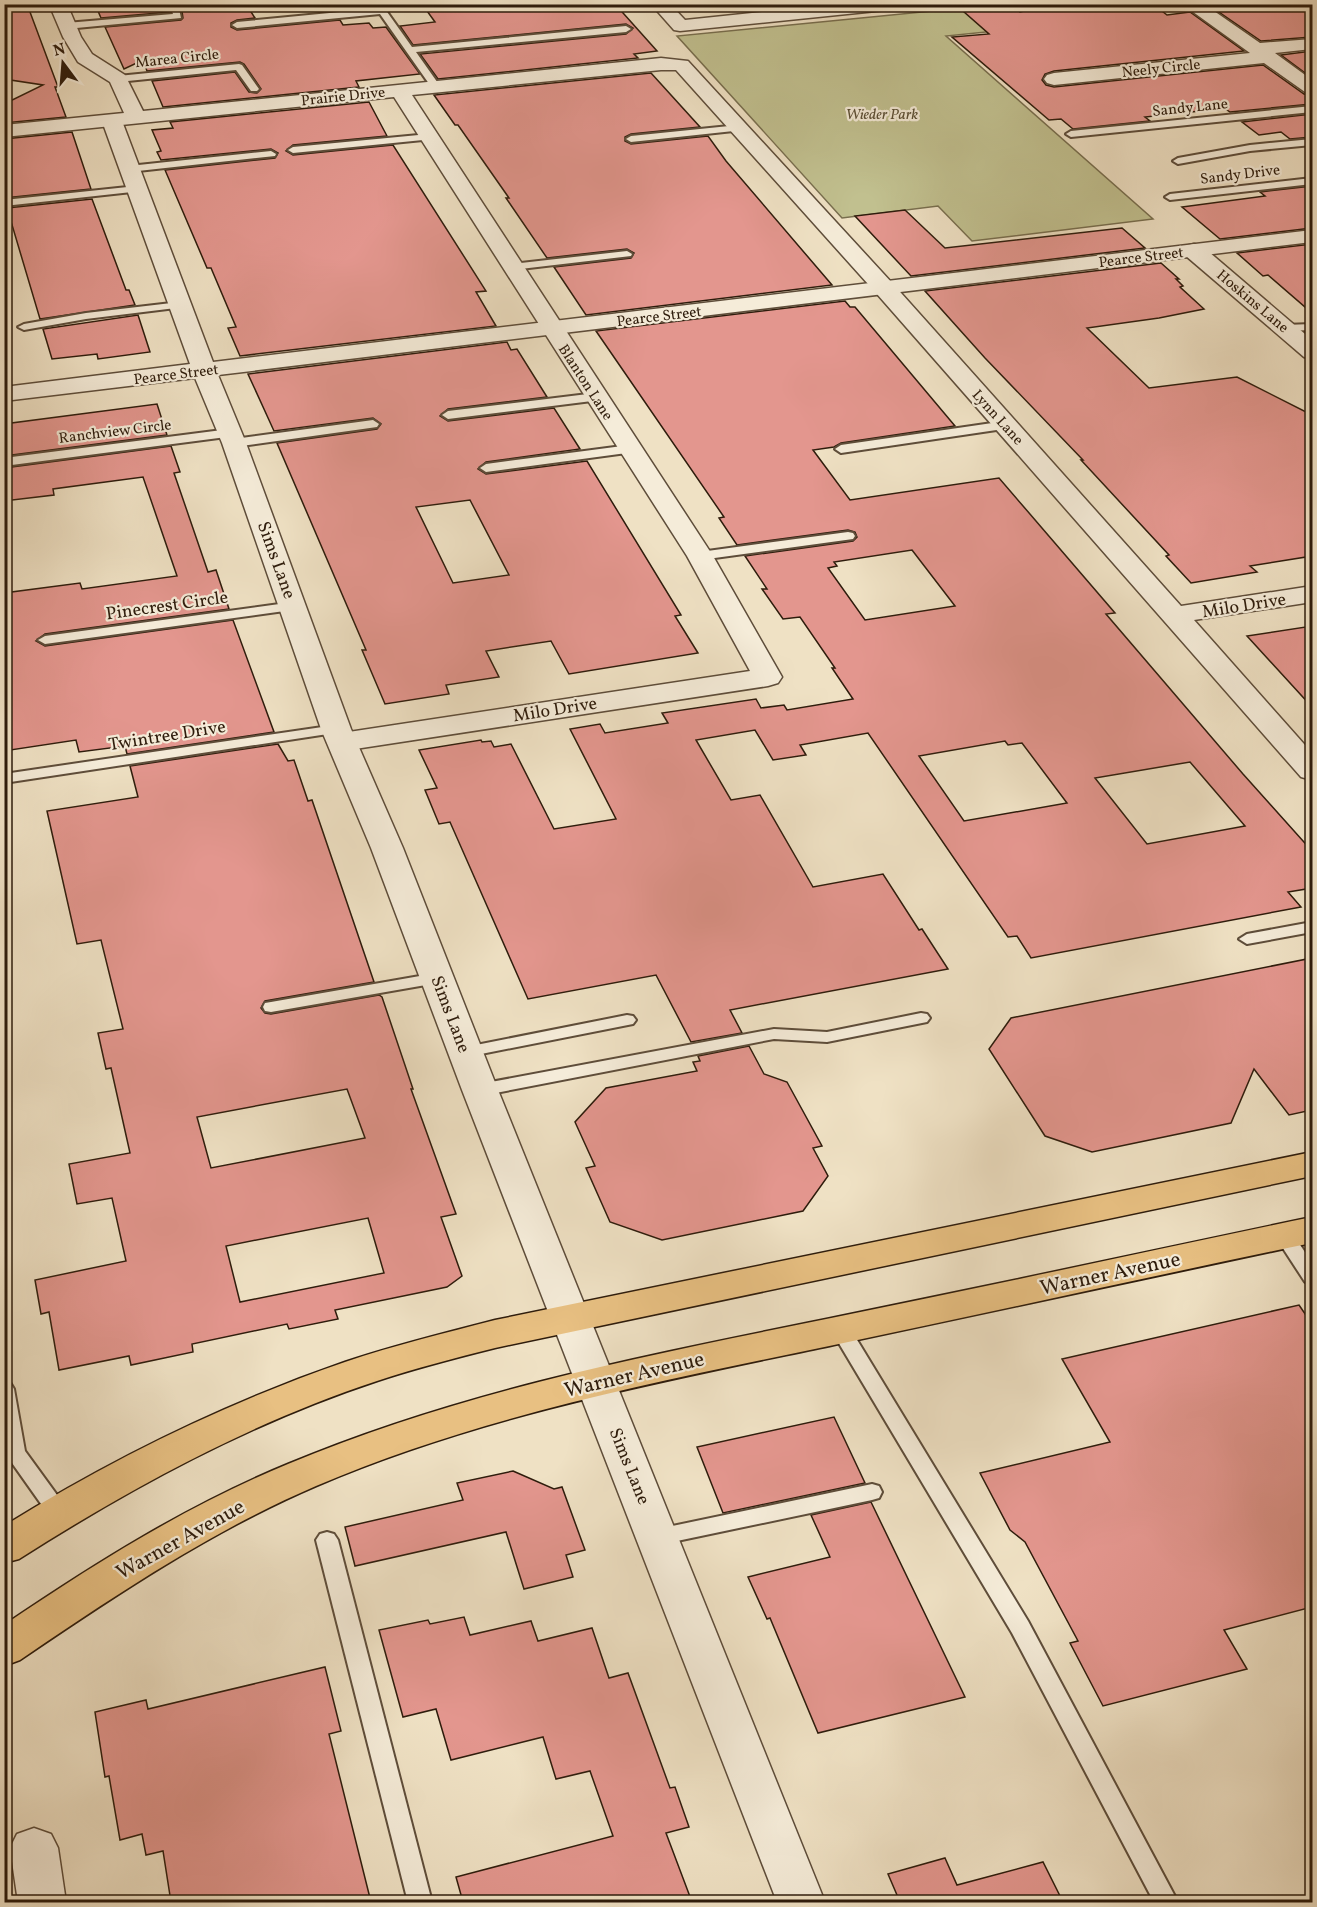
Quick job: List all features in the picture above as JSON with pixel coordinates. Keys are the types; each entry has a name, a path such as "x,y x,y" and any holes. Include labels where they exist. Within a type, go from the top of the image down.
{"main road":[{"path":"4,1547 58,1512 221,1426 340,1378 417,1353 1312,1164"},
{"name":"Warner Avenue","path":"4,1648 85,1592 245,1501 300,1475 431,1425 595,1380 1298,1233"}],"street":[{"path":"58,4 66,26 85,58 118,79"},
{"path":"660,4 680,26 896,4"},
{"path":"1191,4 1312,88"},
{"name":"Neely Circle","path":"1054,79 1263,53 1312,44"},
{"name":"Prairie Drive","path":"4,131 649,65 681,65"},
{"name":"Lynn Lane","path":"681,65 885,289 1312,771"},
{"name":"Sims Lane","path":"118,79 133,179 204,370 232,438 339,736 437,978 801,1902"},
{"name":"Blanton Lane","path":"399,90 700,556 768,676"},
{"name":"Pearce Street","path":"4,394 1312,236"},
{"name":"Hoskins Lane","path":"1194,251 1312,352"},
{"name":"Milo Drive","path":"1175,615 1312,594"},
{"name":"Milo Drive","path":"339,736 768,676"},
{"path":"34,1848 42,1902"}],"lane":[{"path":"66,26 178,16 173,4"},
{"path":"1020,8 1049,4"},
{"path":"237,25 382,11 435,86"},
{"path":"410,50 626,29"},
{"name":"Marea Circle","path":"118,79 238,67 254,89"},
{"name":"Sandy Lane","path":"1071,134 1312,108"},
{"path":"631,140 739,128"},
{"path":"293,150 429,137"},
{"path":"1178,161 1250,148 1312,142"},
{"path":"4,203 271,154"},
{"name":"Sandy Drive","path":"1170,197 1312,181"},
{"path":"512,267 627,254"},
{"path":"24,327 86,316 180,305"},
{"path":"1285,328 1312,327"},
{"path":"448,415 596,397"},
{"name":"Ranchview Circle","path":"4,462 373,424"},
{"path":"841,449 1006,425"},
{"path":"486,468 630,449"},
{"path":"700,556 848,536"},
{"name":"Pinecrest Circle","path":"45,640 294,606"},
{"name":"Twintree Drive","path":"4,780 339,736"},
{"path":"1247,939 1312,927"},
{"path":"272,1007 437,978"},
{"path":"480,1090 774,1034 827,1037 921,1018"},
{"path":"466,1052 627,1020"},
{"path":"1298,1233 1312,1277"},
{"path":"841,1330 1020,1627 1166,1902"},
{"path":"4,1389 15,1453 58,1512"},
{"path":"658,1537 872,1492"},
{"path":"327,1540 420,1902"}],"green space":[{"name":"Wieder Park","path":"993,5 1034,27 946,36 1153,219 972,241 938,206 842,218 677,36"}],"building":[{"path":"4,4 27,4 58,87 55,87 66,117 4,123 4,104 43,85 4,79 4,36 11,36 4,14"},
{"path":"95,4 130,4 132,10 168,6 170,12 101,18"},
{"path":"246,4 255,18 231,23 231,27 237,30 340,20 343,25 369,23 373,28 386,27 420,74 356,81 359,87 163,107 152,81 235,72 249,92 257,93 261,89 244,64 240,62 147,71 143,60 124,69 105,27 181,20 183,18 181,5"},
{"path":"422,4 487,4 494,11 500,4 615,4 657,51 634,54 638,58 438,79 420,54 626,34 633,28 626,24 413,45 400,26 435,22"},
{"path":"955,4 1015,4 1015,9 1020,12 1055,4 1153,4 1167,15 1190,12 1244,51 1054,71 1045,74 1042,80 1046,85 1054,87 1263,65 1304,94 1312,96 1312,104 1230,112 1224,108 1145,117 1150,121 1073,129 1061,119 1049,120 952,37 989,34"},
{"path":"1312,4 1312,37 1261,41 1216,10"},
{"path":"1312,51 1312,78 1281,55"},
{"path":"651,73 700,127 631,134 625,137 625,141 631,144 708,136 726,161 832,285 586,315 554,267 631,258 634,253 627,249 547,258 506,198 509,198 434,95"},
{"path":"369,102 387,136 293,145 286,151 293,155 393,145 486,291 476,292 496,326 240,356 228,328 236,327 211,268 207,268 165,170 275,158 278,153 271,149 161,160 157,152 161,151 152,130 173,128 170,122"},
{"path":"1312,114 1312,137 1290,139 1281,132 1259,135 1242,122"},
{"path":"72,132 91,189 4,198 4,139"},
{"path":"1312,186 1312,228 1220,239 1182,207 1265,196 1260,192"},
{"path":"92,199 126,290 129,290 135,305 40,319 7,208"},
{"path":"905,210 945,248 1122,228 1145,248 911,276 855,216"},
{"path":"1312,244 1312,313 1268,275 1263,276 1237,253"},
{"path":"1161,263 1179,279 1176,279 1183,286 1180,287 1204,309 1087,328 1149,388 1237,377 1312,415 1312,556 1250,566 1257,572 1191,583 1166,556 1169,555 1081,460 1083,460 985,358 925,291"},
{"path":"845,301 850,307 855,307 955,426 841,443 834,447 813,450 850,500 999,478 1115,613 1106,614 1312,851 1312,888 1288,892 1301,907 1031,958 1017,936 1008,937 868,733 800,745 806,755 773,760 755,730 696,740 731,800 760,795 813,887 883,874 919,930 922,929 948,969 730,1010 742,1033 691,1042 656,975 528,999 450,822 439,824 425,790 437,788 419,750 481,740 482,742 491,741 494,747 511,744 554,829 616,819 570,729 600,724 605,733 668,723 662,713 756,699 761,708 784,705 787,710 853,699 800,617 783,619 762,589 767,589 745,556 853,541 857,537 855,532 848,530 737,545 719,518 724,517 596,331","holes":["912,550 955,606 865,620 828,568 837,566 834,562","1005,741 1008,745 1022,743 1067,803 964,821 919,756","1190,762 1245,826 1147,844 1095,778"]},
{"path":"138,315 150,352 98,359 97,354 52,359 43,329"},
{"path":"507,342 511,350 517,349 547,397 448,409 440,416 448,421 554,408 580,449 486,462 478,469 486,474 587,461 681,615 675,616 698,653 569,674 551,641 486,651 499,677 446,685 449,694 385,704 362,650 366,650 277,443 377,429 381,424 373,418 274,431 248,374","holes":["470,500 509,575 453,583 416,507"]},
{"path":"157,404 167,435 4,456 4,424"},
{"path":"171,446 180,472 174,473 208,572 216,570 229,609 45,634 36,641 45,646 233,620 274,732 127,754 125,746 79,752 76,740 4,751 4,593 80,583 82,589 177,576 143,477 53,489 54,495 4,501 4,468"},
{"path":"1312,626 1312,707 1247,636"},
{"path":"278,744 288,761 294,760 308,801 312,800 374,982 265,1001 261,1008 265,1013 271,1014 379,995 382,997 413,1089 411,1089 456,1214 441,1217 462,1276 447,1287 335,1310 338,1319 289,1329 287,1324 192,1344 193,1352 131,1365 129,1356 59,1370 49,1312 41,1314 35,1280 126,1261 112,1198 77,1204 69,1164 130,1153 111,1068 106,1069 98,1033 123,1029 101,940 77,944 47,811 138,797 130,766","holes":["347,1089 365,1138 211,1168 197,1117","368,1218 384,1273 240,1302 226,1246"]},
{"path":"1312,958 1312,1110 1289,1115 1254,1069 1231,1123 1092,1152 1045,1136 989,1049 1011,1018"},
{"path":"749,1046 764,1074 787,1082 822,1146 813,1148 828,1176 803,1211 662,1240 610,1222 586,1168 595,1166 575,1122 606,1088 697,1071 693,1062 700,1061 698,1056"},
{"path":"1299,1305 1312,1324 1312,1607 1224,1630 1247,1669 1103,1706 1070,1643 1078,1641 1025,1542 1010,1530 980,1473 1110,1442 1062,1359"},
{"path":"834,1417 865,1483 723,1513 697,1447"},
{"path":"513,1471 554,1489 562,1487 585,1550 566,1555 573,1577 524,1589 506,1532 355,1566 345,1527 463,1500 457,1483"},
{"path":"871,1502 965,1697 818,1733 770,1618 767,1619 748,1577 830,1557 811,1515"},
{"path":"464,1617 470,1635 531,1621 538,1641 592,1628 609,1678 628,1673 670,1788 675,1787 689,1827 666,1833 692,1902 463,1902 456,1877 613,1836 590,1771 556,1779 543,1737 451,1760 436,1709 403,1717 379,1630 428,1620 430,1624"},
{"path":"325,1667 341,1731 329,1734 371,1902 171,1902 163,1851 146,1855 142,1834 120,1840 109,1776 105,1777 95,1712 146,1700 148,1709"},
{"path":"945,1858 957,1885 1043,1862 1063,1902 900,1902 888,1874"}]}
